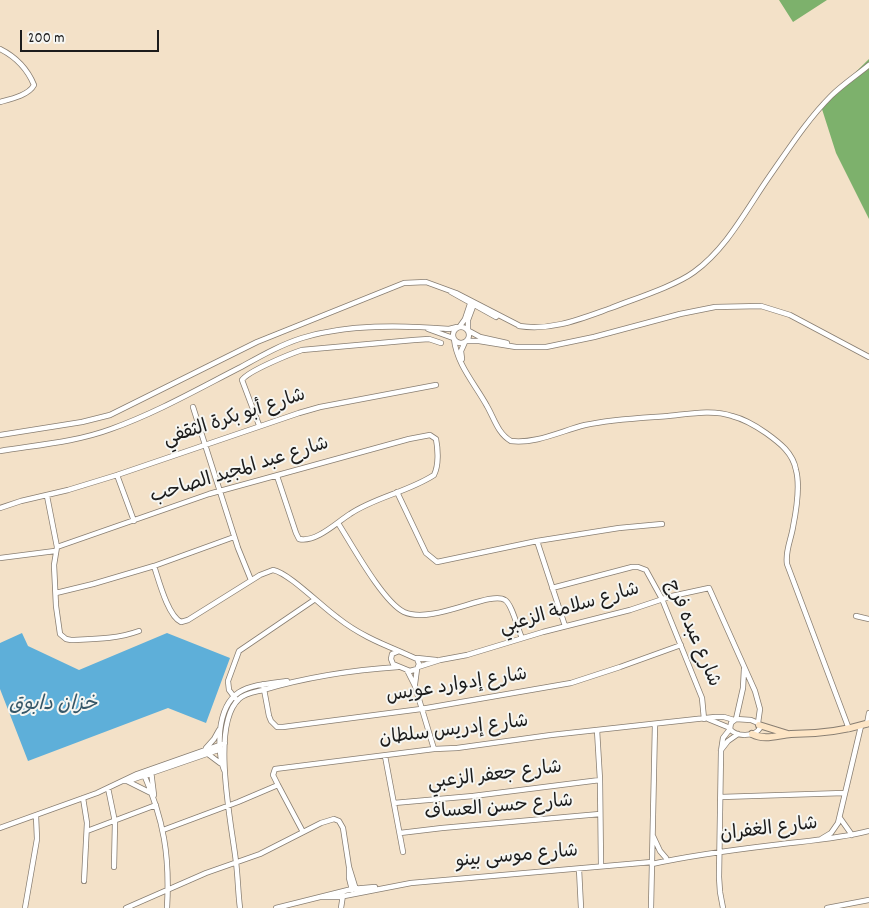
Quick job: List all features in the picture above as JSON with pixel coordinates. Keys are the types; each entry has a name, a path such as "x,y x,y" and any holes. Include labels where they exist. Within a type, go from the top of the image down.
{"street":[{"path":"0,49 19,61 34,85 31,90 25,93 0,102"},
{"path":"0,434 82,422 110,415 257,342 404,283 426,282 458,293 473,303 520,326 542,328 571,322 682,279 710,260 722,246 769,176 831,96 869,65"},
{"path":"473,303 464,321 453,333 458,354 466,372 502,433 511,441 527,441 586,425 610,421 689,414 721,414 732,415 754,426 784,446 794,462 797,472 793,528 786,555 787,564 849,729"},
{"path":"466,372 461,354 469,336 468,320 473,303"},
{"path":"426,328 454,338 460,343 480,341 516,347 546,347 715,307 761,306 790,315 869,357"},
{"path":"0,450 76,439 110,430 190,393 282,346 325,332 354,329 464,327 480,337 511,344 550,345"},
{"path":"258,425 242,380 248,374 274,362 298,352 312,349 428,339 441,343"},
{"name":"شارع أبو بكرة الثقفي","path":"0,508 117,475 258,425 320,407 436,385"},
{"path":"154,566 171,611 176,619 181,622 188,620 251,580 234,537 193,407"},
{"name":"شارع عبد المجيد الصاحب","path":"0,558 56,549 220,491 391,443 427,435 434,436 437,449 435,472 430,477 397,492"},
{"path":"117,475 134,521"},
{"path":"277,476 299,539 311,538 338,523 354,511 397,492 426,553 436,562 537,540 625,527 662,524"},
{"path":"47,496 56,549 56,592 59,630 62,637 66,639 105,639 126,636 139,631"},
{"path":"338,523 381,591 402,611 410,614 425,615 485,600 501,598 508,602 522,638"},
{"path":"56,592 93,584 154,566 234,537"},
{"path":"537,540 565,626"},
{"name":"شارع عبده فرج","path":"552,588 615,571 638,567 646,570 662,599 702,698 705,719"},
{"name":"شارع سلامة الزعبي","path":"251,580 267,571 278,571 348,626 381,644 415,658 440,660"},
{"name":"شارع سلامة الزعبي","path":"407,670 412,671 440,660 468,655 565,626 630,610 662,599 709,588 744,668"},
{"path":"237,700 233,696 228,681 239,651 314,600"},
{"path":"856,616 869,619"},
{"path":"381,644 393,664 407,670 415,686 434,749"},
{"name":"شارع إدوارد عويس","path":"264,687 271,720 273,724 279,727 421,710 576,682 681,645"},
{"path":"381,668 394,652 399,651"},
{"path":"415,658 419,663 415,686"},
{"path":"206,752 221,724 226,706 233,696 243,690 398,666"},
{"path":"723,908 720,892 720,751 722,738 735,720 743,688 744,668"},
{"path":"720,751 728,741 738,734 752,734 759,731 760,715 758,700 744,668"},
{"path":"240,908 222,746 228,717 237,700 264,687"},
{"path":"818,840 833,830 840,818 844,793 869,713"},
{"name":"شارع إدريس سلطان","path":"278,785 273,772 278,768 597,730 724,717 735,720 751,720 759,724"},
{"name":"شارع إدريس سلطان","path":"705,719 738,734"},
{"path":"221,724 222,766"},
{"path":"651,908 655,724"},
{"path":"759,724 789,734"},
{"path":"752,734 758,737 773,738 789,734 817,734 866,724"},
{"path":"597,730 600,780 601,866"},
{"path":"0,828 222,746"},
{"path":"206,752 215,758 225,773"},
{"path":"385,756 403,852"},
{"path":"151,771 152,795"},
{"path":"144,774 164,830 168,890 167,908"},
{"name":"شارع جعفر الزعبي","path":"394,803 472,796 600,780"},
{"path":"125,781 152,795"},
{"path":"164,830 278,785 303,832"},
{"path":"108,788 115,822 114,867"},
{"path":"721,797 844,793"},
{"path":"84,798 87,832 84,881"},
{"path":"87,832 156,805"},
{"name":"شارع حسن العساف","path":"400,833 600,814"},
{"path":"26,908 37,839 36,816"},
{"path":"840,818 852,835"},
{"path":"126,908 206,873 260,854 330,819 339,821 343,828 355,891"},
{"name":"شارع الغفران","path":"652,862 669,858 818,840 869,831"},
{"path":"652,832 660,851 669,858"},
{"name":"شارع موسى بينو","path":"276,908 355,891 441,880 652,862"},
{"path":"579,868 581,908"},
{"path":"340,908 341,894"},
{"path":"827,908 869,900"}],"green space":[{"path":"779,0 827,0 793,22"},
{"path":"869,59 869,219 836,153 821,106"}],"water":[{"name":"خزان دابوق","path":"22,633 28,646 79,670 167,633 230,658 206,723 168,708 28,761 0,689 0,643"}]}
